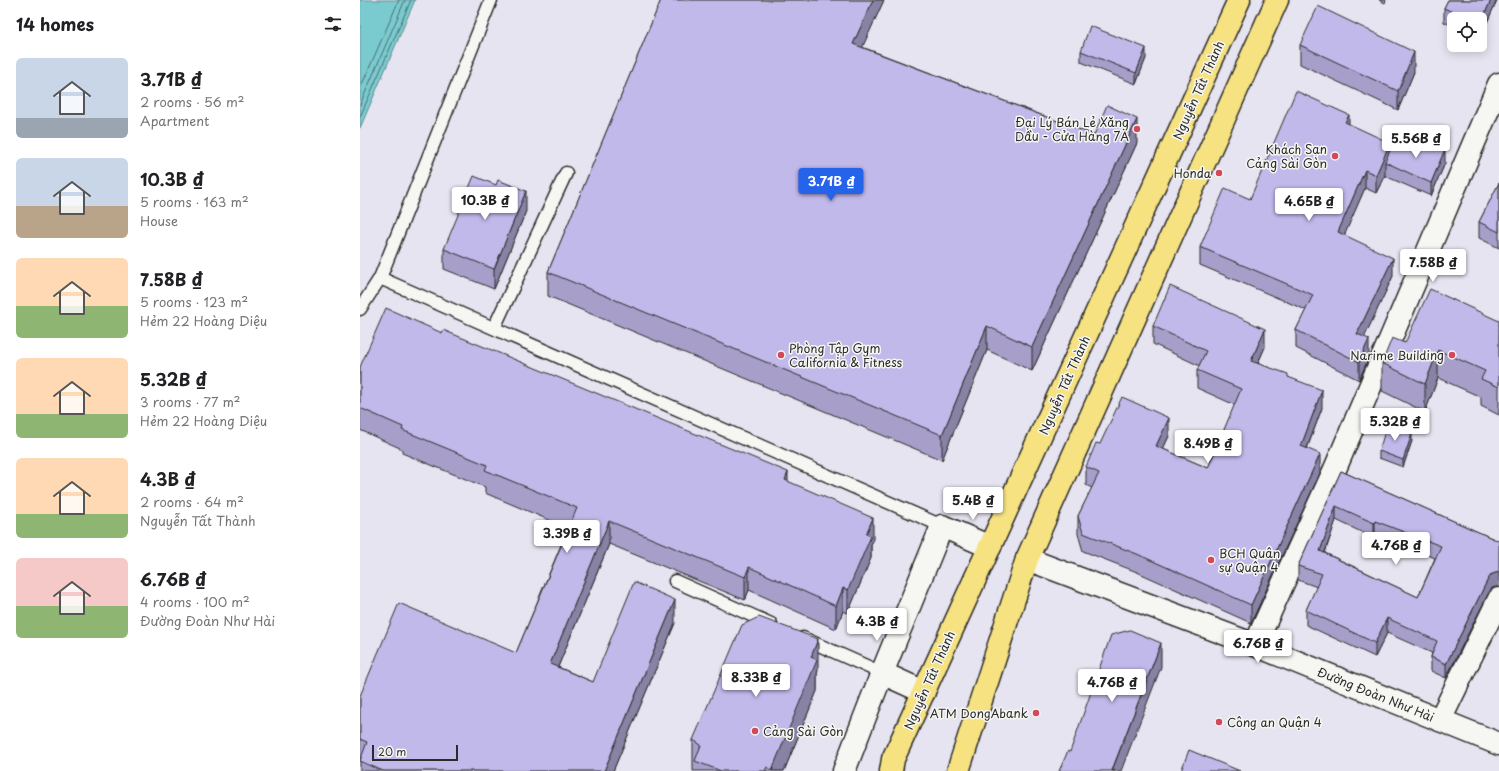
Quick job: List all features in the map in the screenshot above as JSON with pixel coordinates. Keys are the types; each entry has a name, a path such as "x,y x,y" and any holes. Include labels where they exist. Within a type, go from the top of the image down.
{"main road":[{"name":"Nguyễn Tất Thành","path":"891,771 893,759 1239,0"},
{"path":"958,771 1027,559 1277,0"}],"street":[{"path":"1255,645 1335,469 1499,84"},
{"path":"1335,469 1356,478"},
{"path":"844,771 942,526 990,547"},
{"name":"Đường Đoàn Như Hài","path":"1027,559 1255,645 1499,744"},
{"path":"1440,720 1499,599"},
{"path":"882,673 924,692"}],"lane":[{"path":"360,309 380,278 491,0"},
{"path":"494,328 566,173"},
{"path":"380,278 942,526"},
{"path":"675,581 781,628"},
{"path":"796,634 882,673"}],"water":[{"path":"360,0 415,0 360,128"}],"building":[{"path":"661,0 873,0 853,44 1094,135 1107,105 1137,119 1032,347 987,326 942,435 548,272"},
{"path":"1448,0 1491,0 1486,12 1453,12 1444,8"},
{"path":"1318,6 1414,52 1398,91 1300,45"},
{"path":"1090,26 1146,48 1136,73 1081,51"},
{"path":"1296,91 1349,115 1345,122 1390,143 1376,175 1365,170 1338,232 1393,258 1357,334 1369,339 1359,362 1296,330 1313,295 1200,247 1225,188 1250,199"},
{"path":"1395,139 1417,149 1422,139 1445,149 1431,183 1385,162"},
{"path":"474,176 496,185 498,180 526,191 494,269 444,249"},
{"path":"1499,183 1499,232 1479,222"},
{"path":"1170,286 1265,329 1251,361 1288,374 1288,377 1322,390 1301,446 1320,454 1251,605 1137,554 1083,533 1078,516 1099,473 1086,467 1096,443 1100,444 1122,397 1169,418 1156,446 1208,468 1241,389 1197,370 1206,351 1153,326"},
{"path":"1430,289 1499,321 1499,387 1481,379 1485,371 1438,350 1425,384 1382,363 1392,338 1405,343"},
{"path":"386,308 442,333 443,330 788,472 785,480 873,518 866,534 871,536 848,590 843,588 836,606 749,567 745,577 609,521 550,664 593,682 634,582 675,600 604,771 383,771 360,761 367,742 360,739 360,696 399,603 516,653 577,508 485,470 487,465 402,430 403,427 360,408 360,367"},
{"path":"1387,425 1412,434 1403,460 1379,451"},
{"path":"1341,471 1499,540 1499,572 1492,574 1488,579 1446,664 1431,657 1437,641 1387,618 1375,643 1306,610 1322,574 1298,566","holes":["1336,506 1374,523 1375,521 1441,546 1418,597 1320,551"]},
{"name":"Cảng Sài Gòn","path":"759,617 818,639 811,657 817,660 772,770 767,767 765,771 721,771 695,761 701,745 693,740 742,625"},
{"path":"1130,630 1161,643 1112,770 1115,771 1059,771 1068,751 1070,752 1111,635"},
{"path":"1189,750 1240,771 1181,771"}],"place":[{"name":"Đại Lý Bán Lẻ Xăng Dầu - Cửa Hàng 7A","path":"1137,129"},
{"name":"Khách Sạn Cảng Sài Gòn","path":"1335,156"},
{"name":"Honda","path":"1219,173"},
{"name":"Phòng Tập Gym California & Fitness","path":"781,355"},
{"name":"Narime Building","path":"1452,355"},
{"name":"BCH Quân sự Quận 4","path":"1211,560"},
{"name":"ATM DongAbank","path":"1036,713"},
{"name":"Công an Quận 4","path":"1219,722"},
{"name":"Cảng Sài Gòn","path":"755,731"}]}
